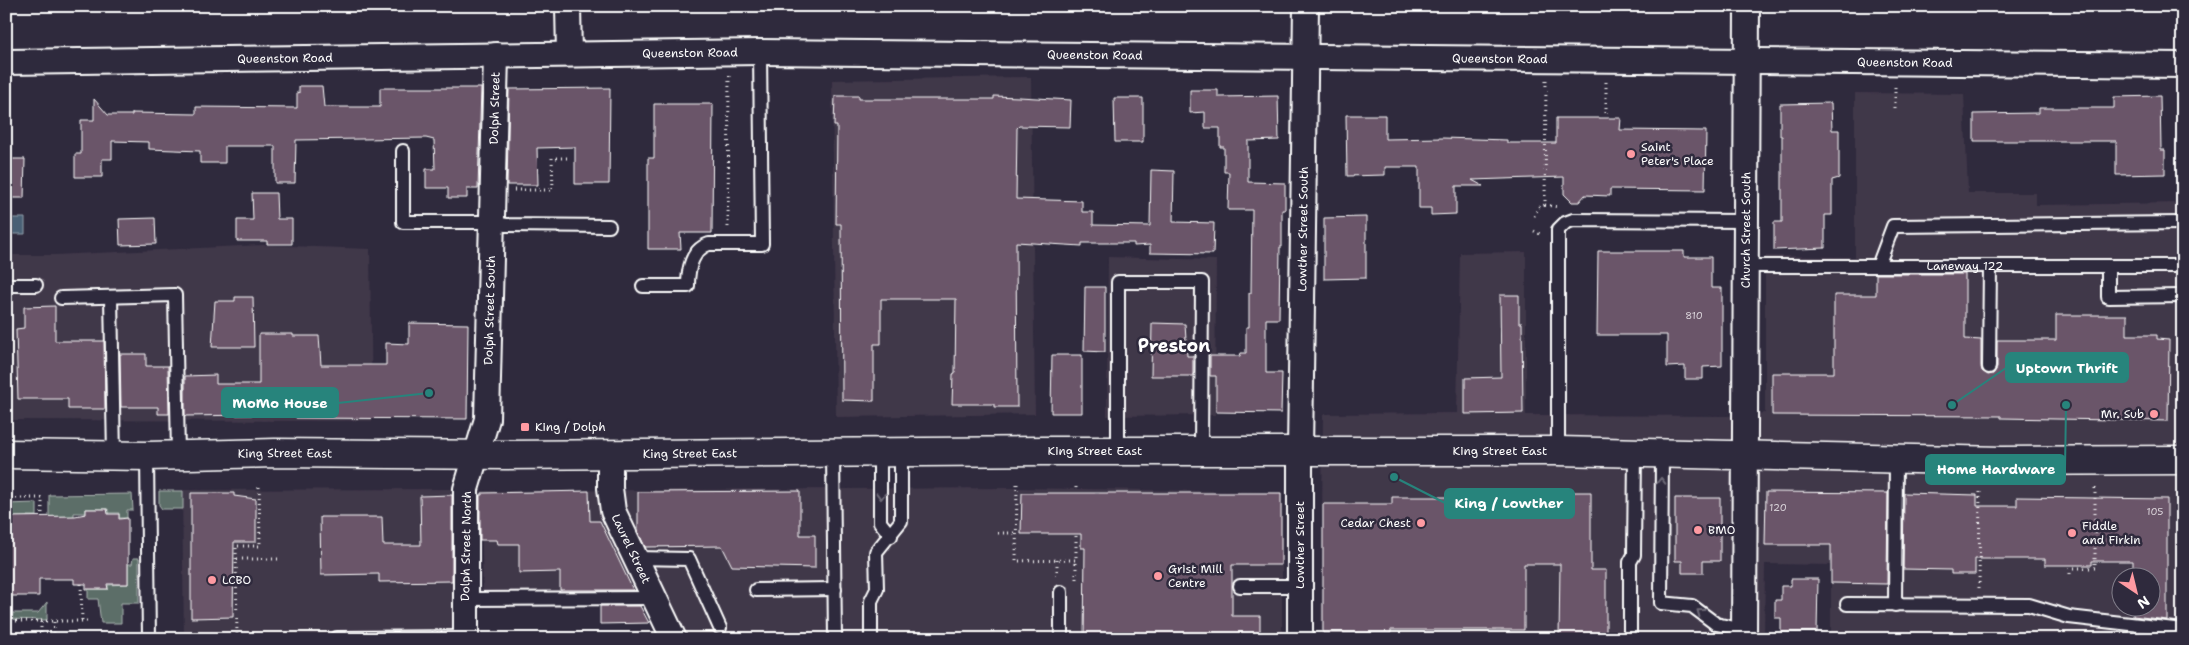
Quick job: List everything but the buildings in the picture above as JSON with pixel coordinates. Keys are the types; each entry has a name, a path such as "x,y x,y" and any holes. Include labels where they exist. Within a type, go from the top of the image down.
{"main road":[{"name":"King Street East","path":"6,454 147,456 275,453 476,455 833,452 1558,451 2002,461 2183,460"}],"street":[{"path":"568,6 569,54"},
{"name":"Lowther Street South","path":"1300,451 1306,6"},
{"name":"Church Street South","path":"1744,634 1747,6"},
{"name":"Queenston Road","path":"6,62 760,52 2183,65"},
{"name":"Dolph Street","path":"493,162 496,55"},
{"name":"Dolph Street South","path":"476,455 487,419 493,162"},
{"name":"Lowther Street","path":"1300,451 1300,639"},
{"name":"Laurel Street","path":"610,454 610,488 614,511 674,639"},
{"name":"Dolph Street North","path":"466,638 466,489 476,455"}],"lane":[{"path":"643,286 688,286 688,273 698,250 709,244 762,244 760,52"},
{"path":"403,151 403,222 491,222 506,225 609,226"},
{"path":"1558,451 1558,230 1565,223 1573,220 1746,221"},
{"path":"1878,266 1893,226 2183,223"},
{"name":"Laneway 122","path":"1746,266 2183,266"},
{"path":"1989,367 1990,266"},
{"path":"2108,266 2108,296 2183,296"},
{"path":"1118,451 1118,282 1202,282 1201,452"},
{"path":"6,285 36,285"},
{"path":"61,298 175,295 178,455"},
{"path":"111,297 114,456"},
{"path":"833,452 835,639"},
{"path":"890,453 880,522 891,536"},
{"path":"871,639 871,601 877,589 876,552 891,536 901,521 890,453"},
{"path":"1630,639 1630,562 1634,555 1635,453"},
{"path":"1662,454 1661,603 1692,606 1716,624 1744,634"},
{"path":"147,456 149,639"},
{"path":"1895,604 1896,458"},
{"path":"636,558 689,559 720,628"},
{"path":"1240,586 1300,586"},
{"path":"756,590 835,589"},
{"path":"1061,592 1061,639"},
{"path":"465,599 655,598"},
{"path":"1847,604 2029,605 2070,617 2183,630"},
{"path":"337,638 466,638"}],"path":[{"path":"1606,60 1606,114"},
{"path":"728,76 728,244"},
{"path":"1545,205 1546,80"},
{"path":"1895,82 1895,108"},
{"path":"506,190 553,190 552,158 568,158"},
{"path":"1534,216 1539,207 1545,205 1573,209 1573,220"},
{"path":"1017,484 1016,561 1076,560"},
{"path":"237,639 236,546 260,546 259,486"},
{"path":"2070,574 2070,568 2094,568 2095,488"},
{"path":"1979,605 1980,489"},
{"path":"6,498 42,498 42,516"},
{"path":"998,533 1016,533"},
{"path":"1076,536 1076,590"},
{"path":"237,559 278,559"},
{"path":"81,584 82,622"},
{"path":"11,626 9,621 90,621"},
{"path":"41,622 41,639"},
{"path":"54,622 54,639"}],"shaded area":[{"path":"1031,77 1035,414 836,417 832,80"},
{"path":"1855,93 1964,94 1968,193 2036,193 2036,205 2183,203 2183,639 1831,639 1831,565 1765,564 1764,639 1321,639 1323,414 1457,413 1460,253 1526,252 1526,415 1726,416 1765,413 1765,256 1855,257"},
{"path":"263,245 370,249 372,421 6,420 6,255 55,255"},
{"path":"1108,257 1216,260 1215,415 1107,416"},
{"path":"1014,488 1282,492 1282,639 687,639 664,592 551,593 551,606 483,606 481,491"},
{"path":"452,489 453,639 184,639 182,490"}],"green space":[{"path":"159,491 183,491 183,509 162,509 159,505"},
{"path":"132,494 133,510 127,510 127,518 119,518 119,513 108,513 108,509 86,509 86,513 74,513 74,517 49,521 49,495"},
{"path":"37,503 37,516 8,518 6,516 6,504"},
{"path":"133,558 139,558 139,603 121,603 121,623 101,623 98,599 88,599 88,589 108,589 108,585 128,584 128,564 132,564"},
{"path":"47,602 47,620 7,619 6,613 38,613"}],"water":[{"path":"6,218 25,218 25,234 6,234"}],"place":[{"name":"Saint Peter's Place","path":"1631,154"},
{"name":"MoMo House","path":"429,393"},
{"name":"Uptown Thrift","path":"1952,405"},
{"name":"Home Hardware","path":"2066,405"},
{"name":"Mr. Sub","path":"2154,414"},
{"name":"King / Dolph","path":"525,427"},
{"name":"King / Lowther","path":"1394,477"},
{"name":"Cedar Chest","path":"1421,523"},
{"name":"BMO","path":"1698,530"},
{"name":"Fiddle and Firkin","path":"2072,533"},
{"name":"Grist Mill Centre","path":"1158,576"},
{"name":"LCBO","path":"212,580"}],"district":[{"name":"Preston","path":"1174,346"}]}
